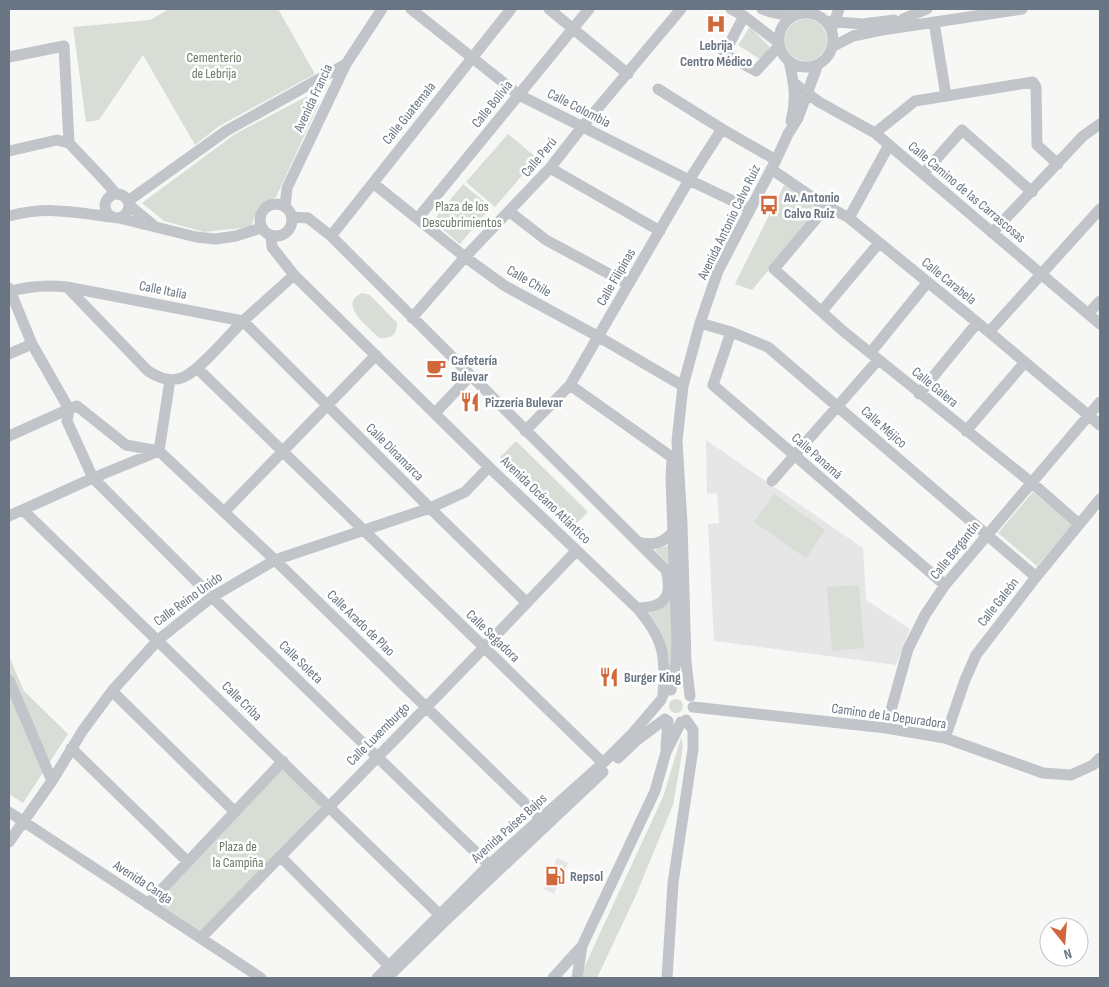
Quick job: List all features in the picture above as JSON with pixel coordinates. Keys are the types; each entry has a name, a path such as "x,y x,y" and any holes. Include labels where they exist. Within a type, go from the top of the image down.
{"street":[{"name":"Avenida Francia","path":"284,207 287,188 346,64 382,9"},
{"name":"Calle Colombia","path":"411,9 519,95 750,209"},
{"name":"Calle Guatemala","path":"331,236 511,9"},
{"path":"549,9 628,74"},
{"name":"Calle Bolivia","path":"418,218 590,9"},
{"name":"Calle Perú","path":"412,318 465,257 550,168 681,9"},
{"path":"731,9 744,16 779,45"},
{"path":"762,9 792,16 818,11 830,24 833,39 832,47 824,60 818,64 803,67 789,61 781,52 778,35 781,28 792,16"},
{"path":"830,24 839,9"},
{"path":"903,19 927,9"},
{"path":"830,24 863,24 975,9"},
{"path":"832,47 853,36 1022,9"},
{"path":"744,16 724,54 756,71 779,45"},
{"path":"934,22 946,96"},
{"path":"9,57 64,46 69,143"},
{"name":"Avenida Antonio Calvo Ruiz","path":"788,134 794,108 795,84 789,61"},
{"path":"9,151 57,140 69,143 106,182 111,198 106,211 115,217 126,215 129,203 226,131 346,64"},
{"name":"Avenida Antonio Calvo Ruiz","path":"692,701 686,662 678,441 683,386 700,323 718,271 798,118 818,64"},
{"path":"876,133 915,101 1033,82 1036,87 1037,145 1058,164"},
{"path":"795,84 808,94"},
{"name":"Calle Carabela","path":"658,89 774,165 828,206 848,218 1100,425"},
{"name":"Calle Camino de las Carrascosas","path":"808,94 876,133 1100,324"},
{"path":"992,233 1083,136 1100,124"},
{"name":"Calle Filipinas","path":"525,431 570,385 689,180 722,130"},
{"path":"923,174 962,130 1032,192"},
{"path":"848,218 889,145"},
{"path":"550,168 660,231"},
{"name":"Calle Chile","path":"372,183 465,257 505,286 599,337 683,386"},
{"path":"83,212 111,198 123,196 155,226"},
{"path":"273,204 284,207 292,217 288,232 284,235 271,236 263,231 259,219 264,209 273,204"},
{"name":"Calle Galera","path":"828,206 774,269 843,331 1032,483 1079,524"},
{"path":"989,332 1100,209"},
{"path":"9,216 22,213 62,210 83,212 115,217 196,237 215,239 236,236 261,228"},
{"path":"510,212 546,240 628,284"},
{"path":"292,217 308,218 331,236 666,570 684,594"},
{"name":"Avenida Océano Atlántico","path":"271,236 272,247 294,275 576,551 637,608 649,622 663,650 665,695"},
{"path":"822,311 878,243"},
{"path":"67,287 148,371 159,378 170,380 184,377 197,368 294,275"},
{"path":"772,481 837,407 928,283"},
{"name":"Calle Italia","path":"9,290 48,286 67,287 244,321"},
{"path":"9,290 32,344 69,409 67,421 93,478"},
{"path":"1088,314 1100,301"},
{"name":"Calle Dinamarca","path":"244,321 527,603"},
{"name":"Calle Méjico","path":"700,323 731,332 768,347 1036,577"},
{"path":"919,394 977,323"},
{"name":"Calle Panamá","path":"731,332 713,386 945,585"},
{"path":"9,354 32,344"},
{"path":"224,512 376,356"},
{"path":"966,431 1025,362"},
{"name":"Calle Segadora","path":"197,368 603,763"},
{"path":"435,413 470,376"},
{"path":"159,451 170,380"},
{"path":"570,385 672,458"},
{"name":"Calle Bergantín","path":"886,728 908,649 925,615 945,585 986,535 1100,402"},
{"path":"9,436 77,406 126,445 159,451"},
{"name":"Avenida Antonio Calvo Ruiz","path":"665,695 676,661 677,642 671,478 672,458 678,441"},
{"path":"9,516 159,451"},
{"name":"Calle Arado de Plao","path":"159,451 275,560 541,819"},
{"name":"Calle Reino Unido","path":"9,842 52,781 71,748 112,691 158,640 212,597 275,560 430,508 465,492 489,466"},
{"name":"Calle Soleta","path":"93,478 212,597 489,865"},
{"name":"Calle Galeón","path":"945,738 965,680 976,655 1036,577 1100,500"},
{"name":"Calle Criba","path":"23,510 439,914"},
{"path":"638,542 649,545 659,544 674,531"},
{"name":"Calle Luxemburgo","path":"201,938 328,806 426,708 576,551"},
{"path":"637,608 649,608 663,601 668,593 669,583 666,570"},
{"path":"9,680 52,781"},
{"path":"666,720 674,723 684,721 690,717 692,701 682,690 665,695 660,710 666,720 666,752"},
{"path":"112,691 235,812"},
{"name":"Avenida Países Bajos","path":"376,978 489,865 603,763 632,734 665,695"},
{"name":"Camino de la Depuradora","path":"692,701 945,738 1042,773 1071,776 1093,765 1100,758"},
{"name":"Avenida Países Bajos","path":"387,978 637,740 666,720"},
{"path":"577,978 582,946 655,791 666,752 684,721"},
{"path":"667,978 673,883 693,749 692,730 684,721"},
{"path":"71,748 188,862"},
{"path":"148,904 283,761"},
{"name":"Avenida Canga","path":"9,812 261,978"},
{"path":"280,856 388,966"},
{"path":"553,978 582,946"}],"shaded area":[{"path":"706,440 863,548 866,600 910,629 896,665 714,641 708,524 719,523 717,493 707,494"},
{"name":"Repsol","path":"557,858 568,863 554,894 543,889"}],"green space":[{"name":"Cementerio de Lebrija","path":"169,9 278,9 315,74 219,126 195,145 143,55 99,120 86,122 73,27 150,20"},
{"path":"806,19 821,25 827,40 821,55 806,61 791,55 785,40 791,25"},
{"path":"750,27 770,47 761,60 738,45"},
{"path":"306,97 319,104 276,197 258,207 251,227 204,232 164,221 142,203 235,134"},
{"path":"508,134 537,158 495,207 466,182"},
{"name":"Plaza de los Descubrimientos","path":"463,184 491,207 460,244 433,221"},
{"path":"784,185 821,207 752,290 735,284"},
{"path":"362,293 370,295 397,323 396,331 392,335 387,338 379,338 357,316 353,309 353,303 355,298"},
{"path":"516,441 588,512 572,528 500,457"},
{"path":"1033,492 1072,525 1037,566 998,533"},
{"path":"774,494 825,530 806,558 754,522"},
{"path":"671,544 671,567 655,550"},
{"path":"859,585 864,648 832,651 827,587"},
{"path":"672,599 673,648 671,672 664,641 658,626 648,613 662,608"},
{"path":"9,656 24,691 68,734 23,803 9,794"},
{"path":"673,699 679,699 683,706 679,713 673,713 669,709 669,703"},
{"path":"681,738 683,745 673,805 636,895 597,978 582,978 582,972 663,797"},
{"name":"Plaza de la Campiña","path":"283,768 322,806 201,932 155,902"}],"place":[{"name":"Lebrija Centro Médico","path":"716,24"},
{"name":"Av. Antonio Calvo Ruiz","path":"769,205"},
{"name":"Cafetería Bulevar","path":"436,368"},
{"name":"Pizzería Bulevar","path":"470,402"},
{"name":"Burger King","path":"609,677"},
{"name":"Repsol","path":"555,876"}]}
